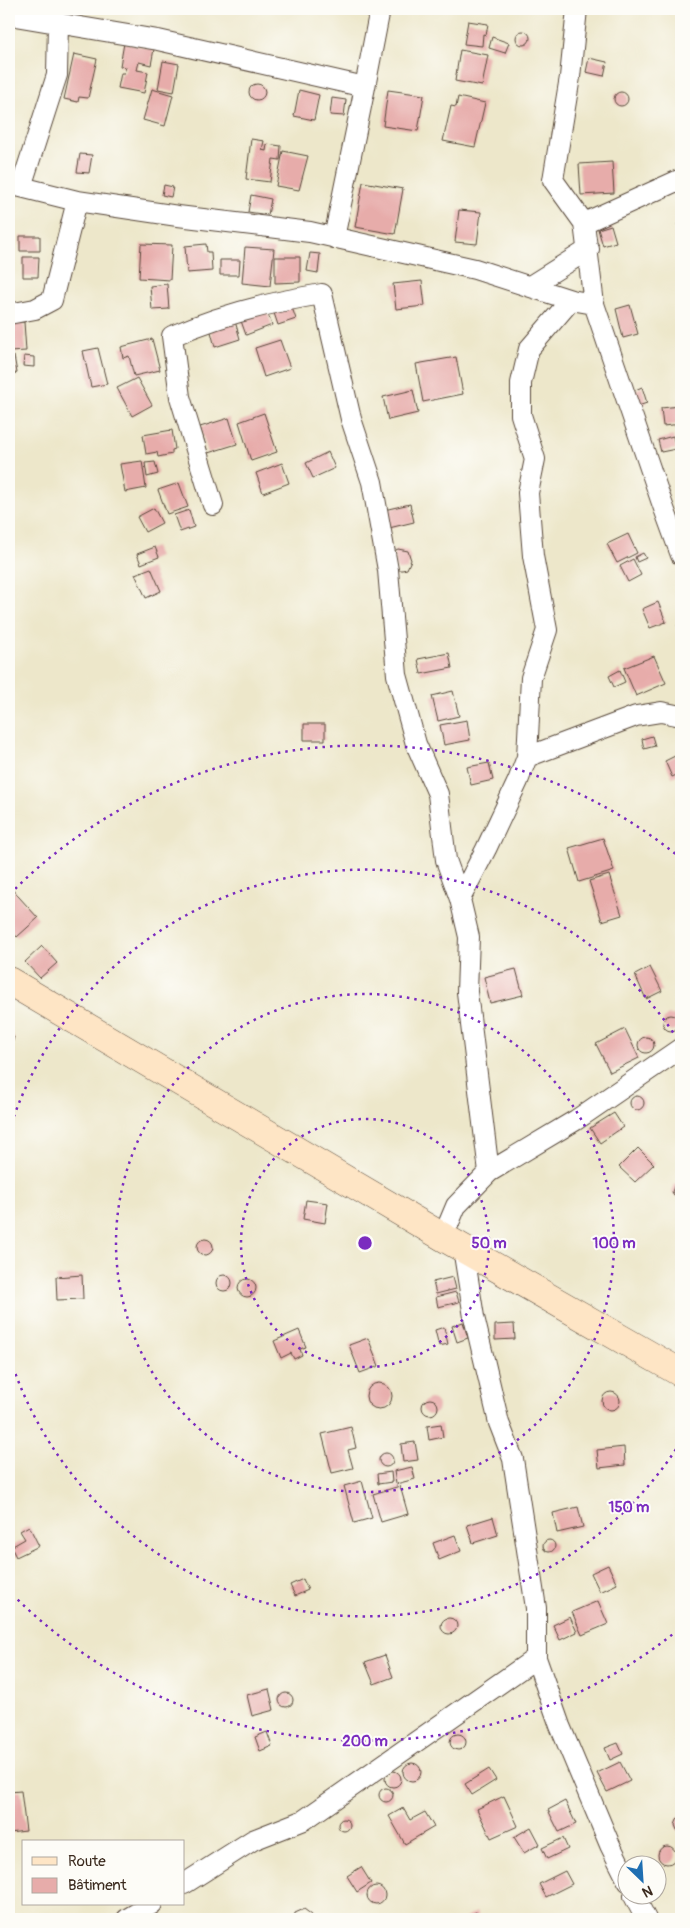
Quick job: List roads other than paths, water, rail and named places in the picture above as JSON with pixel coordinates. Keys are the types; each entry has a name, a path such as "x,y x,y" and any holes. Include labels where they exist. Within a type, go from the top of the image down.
{"main road":[{"path":"9,981 453,1243 681,1373"}],"street":[{"path":"334,238 366,87 380,9"},
{"path":"577,9 570,77 553,180 584,223 589,249 594,304 681,554"},
{"path":"9,14 158,40 366,87"},
{"path":"58,22 58,75 15,186 77,200 178,216 310,232 475,269 571,300 594,304"},
{"path":"584,223 681,178"},
{"path":"9,314 35,309 52,300 77,200"},
{"path":"530,286 589,249"},
{"path":"213,505 180,397 172,336 202,323 287,299 322,294 351,419 372,482 388,570 397,676 416,744 438,794 446,860 460,899 469,937 467,992 490,1172"},
{"path":"460,899 486,849 527,757 531,678 547,630 534,556 528,493 535,459 521,415 521,383 529,350 571,300"},
{"path":"527,757 636,716 661,712 681,716"},
{"path":"618,1861 564,1735 536,1658 536,1608 513,1459 499,1423 474,1316 453,1243 456,1206 490,1172 576,1120 681,1048"},
{"path":"185,1883 253,1840 304,1820 536,1658"},
{"path":"127,1919 149,1906"},
{"path":"639,1906 646,1919"}]}
